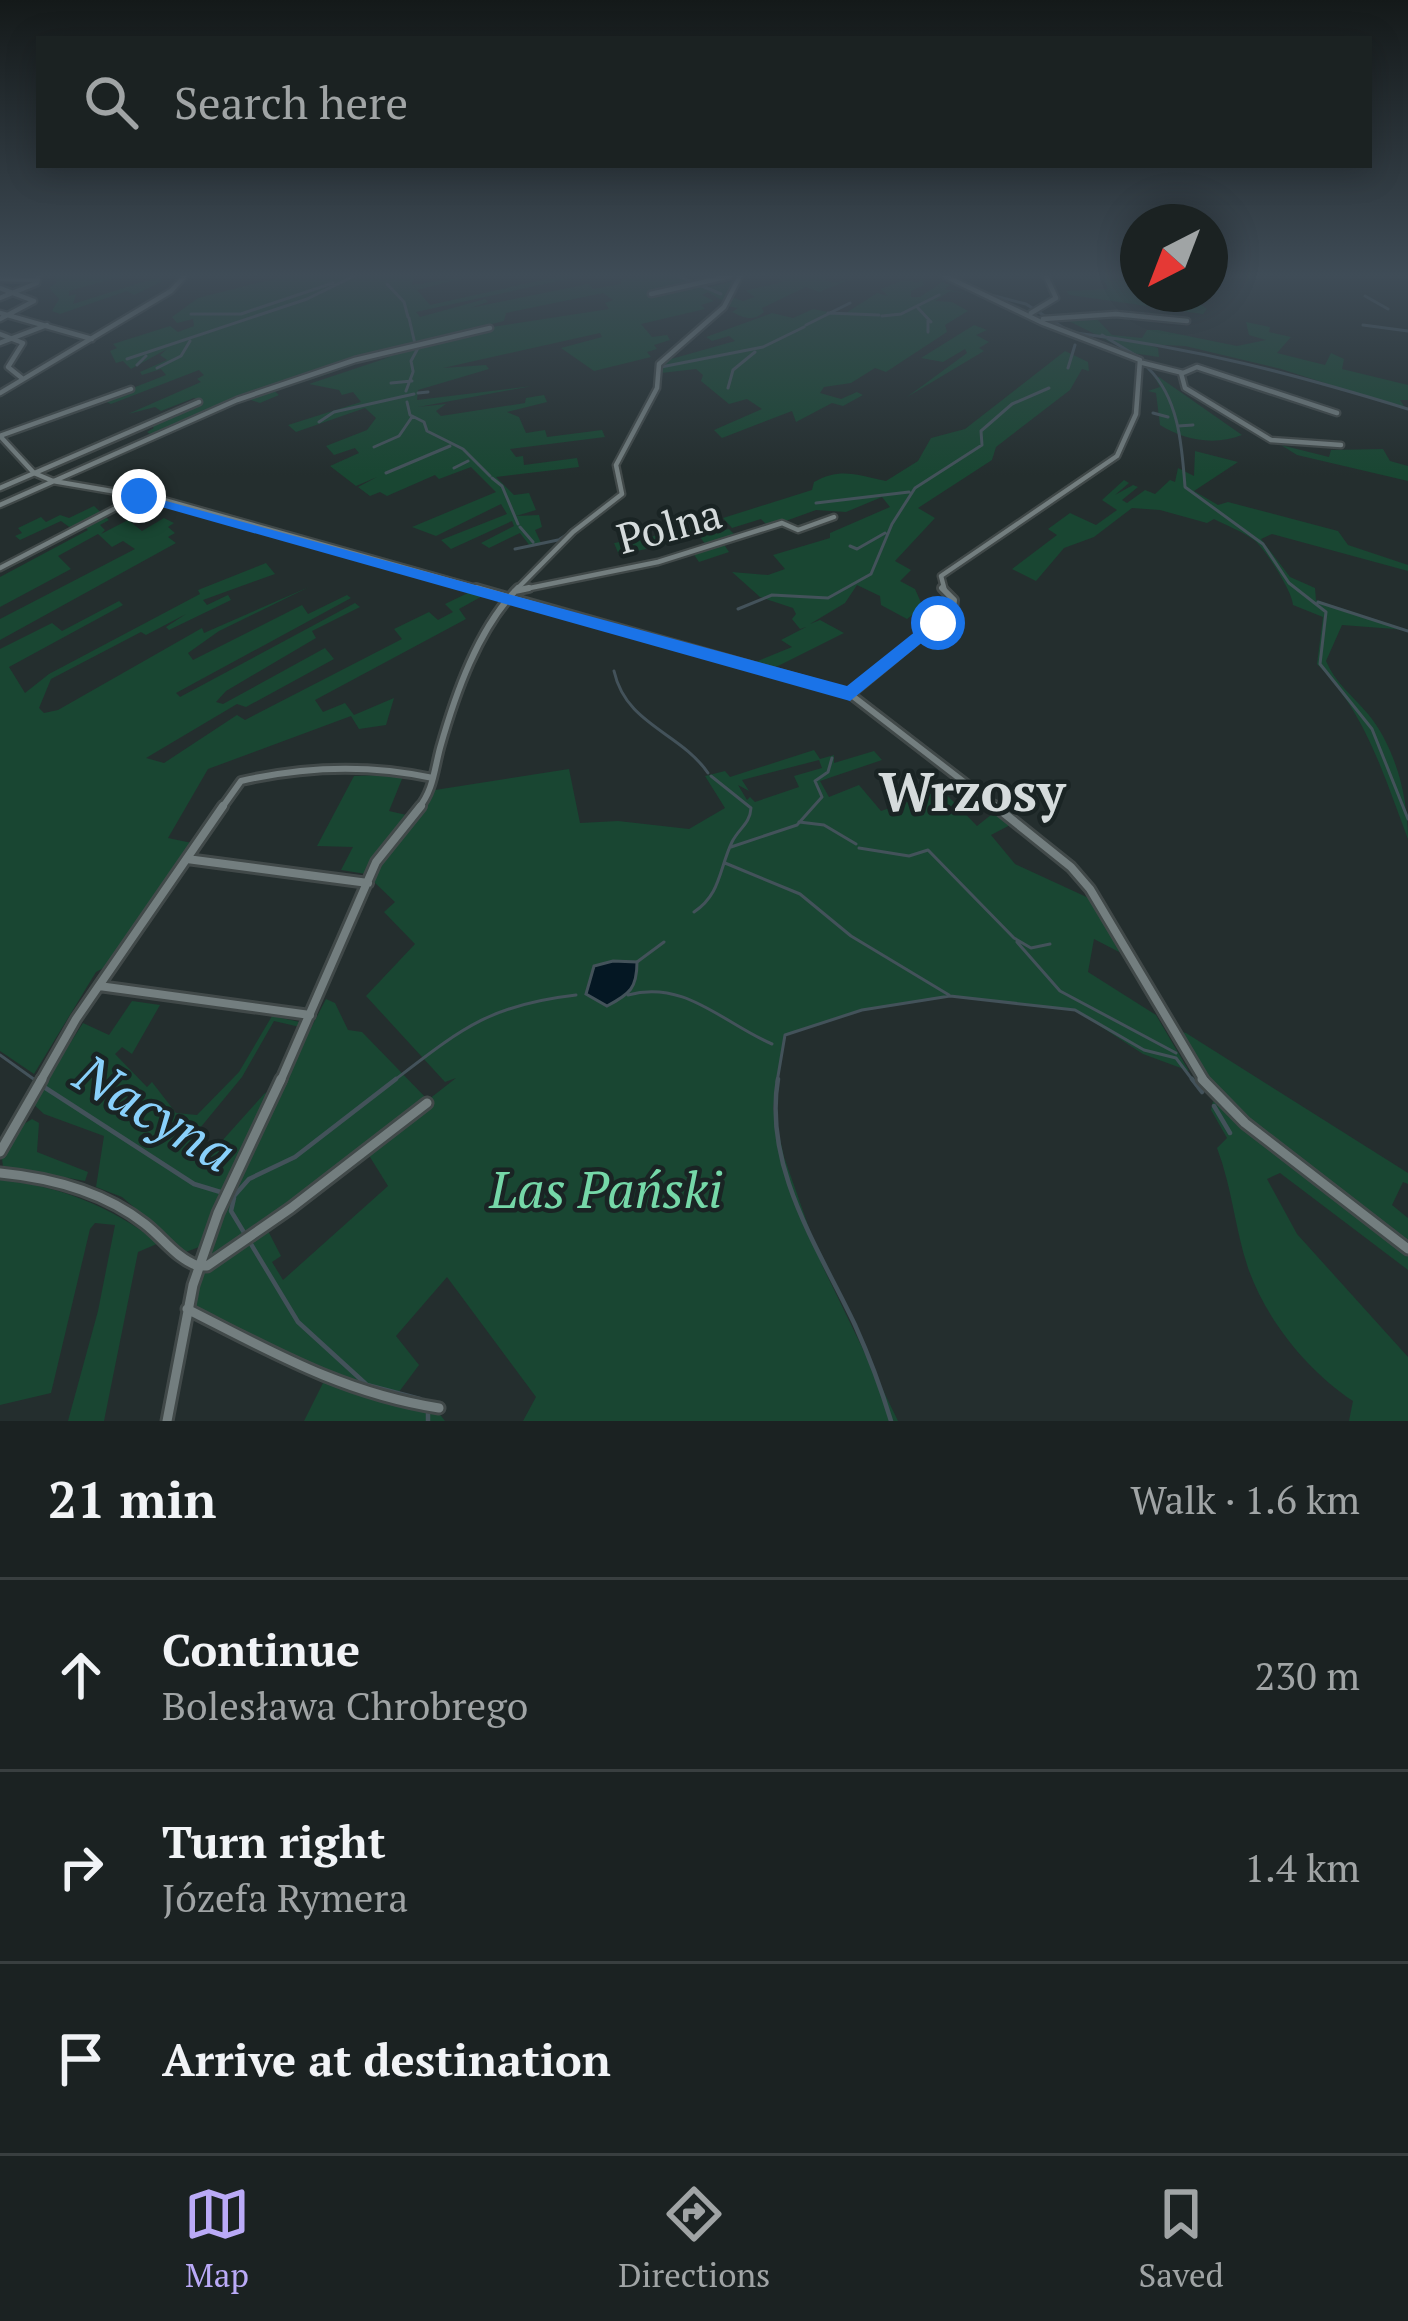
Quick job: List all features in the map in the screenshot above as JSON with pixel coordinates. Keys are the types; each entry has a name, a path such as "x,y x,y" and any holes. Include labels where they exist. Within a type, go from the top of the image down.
{"street":[{"path":"18,342 23,345 8,369 23,379"},
{"path":"0,393 86,342"},
{"path":"0,505 263,390 430,342"},
{"path":"167,1421 198,1266 229,1187 376,862 429,796 472,660 512,594 573,532 622,494 616,465 657,388 659,364 684,342"},
{"path":"1101,342 1120,347 1143,363 1181,373 1197,367 1336,413"},
{"path":"853,695 953,610 954,600 939,581 945,571 1117,455 1136,414 1136,375 1143,363"},
{"path":"1181,373 1187,382 1184,386 1194,395 1260,435 1276,441 1341,445"},
{"path":"131,389 0,436 34,473 53,481 139,496 512,594 853,695 1071,867 1090,889 1198,1076 1245,1123 1408,1249"},
{"path":"0,488 199,401"},
{"path":"0,568 139,496"},
{"name":"Polna","path":"512,594 658,562 782,523 798,530 834,517"},
{"path":"0,1152 100,986 241,781 292,768 381,769 433,781"},
{"path":"186,859 368,883"},
{"path":"100,986 310,1016"},
{"path":"0,1174 48,1179 100,1196 132,1214 186,1263 207,1266 249,1241 427,1103"},
{"path":"187,1309 333,1383 389,1400 439,1408"}],"green space":[{"path":"558,342 443,368 486,365 489,369 418,390 417,400 532,386 418,407 446,404 436,411 441,416 525,403 526,398 544,395 547,402 507,412 519,417 526,433 545,430 547,437 602,430 605,437 510,449 516,457 523,456 524,465 577,458 579,467 496,477 514,495 529,493 536,510 516,516 539,515 542,527 535,530 541,543 530,546 520,533 489,548 481,543 514,526 512,521 451,549 441,540 507,514 501,504 436,536 412,527 496,492 471,467 439,479 435,475 387,496 380,492 370,496 358,487 377,477 356,486 330,466 359,453 355,448 334,455 326,446 367,430 376,418 365,408 296,432 288,425 361,402 353,392 342,395 339,390 309,384 390,357 329,368 334,372 281,389 277,386 292,380 254,393 272,389 279,395 260,403 242,397 153,436 147,432 154,428 149,424 199,401 194,398 161,411 155,407 128,414 201,382 197,379 204,375 199,370 111,404 102,400 166,375 161,369 140,372 167,360 160,355 167,349 131,369 123,361 116,363 110,351 117,348 113,344"},
{"path":"582,342 663,342 647,352 651,357 594,371 561,348"},
{"path":"730,342 931,342 886,372 875,368 851,383 824,387 820,393 841,399 857,392 863,395 843,406 832,403 796,422 792,411 722,438 714,430 762,409 747,399 729,404 701,381 703,375 696,369 661,373 658,368 664,361"},
{"path":"946,342 988,342 979,348 984,351 907,397 967,353 965,349 943,362 921,358"},
{"path":"1111,342 1237,346 1286,342 1277,353 1325,365 1331,353 1344,359 1342,369 1408,385 1408,400 1400,400 1406,409 1281,369 1185,346 1144,344 1158,348 1159,357 1132,353"},
{"path":"1065,351 1088,362 1089,371 1082,369 1070,390 996,447 992,460 918,508 935,518 895,561 911,570 900,581 915,589 923,607 907,619 881,605 880,596 857,585 845,603 810,624 820,620 844,633 772,669 753,663 792,647 781,640 806,627 800,629 792,619 793,608 760,597 732,572 768,575 785,569 773,555 830,538 830,533 890,507 882,497 846,512 816,510 769,527 761,519 732,528 723,518 812,490 814,482 832,475 886,481 918,461 931,438 965,429"},
{"path":"1155,378 1242,435 1200,440 1160,425 1156,393 1148,391 1160,387"},
{"path":"1281,445 1329,457 1331,450 1383,449 1390,461 1408,466 1408,481 1297,455"},
{"path":"1195,451 1238,462 1194,491 1218,505 1228,502 1338,531 1348,545 1408,565 1408,571 1272,534 1261,539 1290,577 1315,588 1316,600 1408,630 1342,625 1326,661 1386,742 1403,790 1408,839 1361,724 1317,664 1323,617 1293,605 1277,570 1254,540 1214,519 1207,523 1132,508 1094,537 1064,548 1036,581 1012,569 1057,535 1048,529 1070,513 1096,525 1117,510 1102,500 1124,480 1129,483 1115,495 1138,487 1122,500 1127,503 1145,490 1155,494 1170,480 1175,482 1178,468 1194,476"},
{"path":"94,506 109,520 100,525 105,530 101,534 128,520 142,531 164,518 174,523 168,527 175,533 168,537 176,543 0,640 0,619 135,549 123,541 112,547 98,534 58,556 71,569 0,607 0,577 88,530 82,525 72,529 61,521 20,540 15,536 22,533 18,528 41,517 46,522 60,515 69,518"},
{"path":"699,528 707,534 729,529 738,538 723,543 729,552 699,562 693,553 708,548 700,537 619,555 614,543"},
{"path":"266,563 275,574 203,600 207,605 228,595 231,600 169,630 166,627 186,614 146,635 141,632 51,679 39,708 44,713 58,710 202,628 204,633 309,587 219,631 188,653 193,660 302,605 308,614 347,595 351,598 176,693 180,697 355,603 360,607 312,631 316,638 226,691 216,702 223,704 325,648 334,659 246,707 237,704 146,758 164,763 237,715 245,720 402,639 394,629 429,612 438,620 453,612 445,604 474,590 486,594 459,609 466,619 315,700 323,712 345,703 354,715 394,698 386,725 359,729 351,716 208,769 168,838 192,843 107,966 96,972 34,1074 0,1051 0,649 52,623 62,631 119,601 123,605 9,667 25,693 49,674 200,594 198,590"},
{"name":"Las Pański","path":"814,750 820,759 834,755 834,763 874,751 882,760 820,781 829,797 859,785 881,811 942,790 977,826 996,811 1012,824 991,835 1015,864 1093,900 1123,954 1094,939 1088,972 1156,1015 1189,1071 1143,1054 1074,1009 950,996 862,1010 785,1035 773,1108 784,1157 822,1265 898,1421 523,1421 536,1397 447,1277 396,1336 419,1365 390,1404 438,1412 445,1421 304,1421 327,1375 194,1307 234,1187 326,999 335,1003 348,1030 362,1032 428,1100 456,1078 445,1082 366,996 415,944 384,912 395,902 373,881 381,862 435,790 569,769 580,823 618,821 689,829 725,808 705,776 725,771 730,777","holes":["819,760 822,768 794,776 799,787 755,802 750,797 747,800 738,785 749,791 742,780","365,1149 388,1186 283,1280 272,1262 281,1256 265,1225"]},
{"path":"404,774 389,811 411,816 366,874 341,870 353,847 317,846 354,776"},
{"path":"132,1001 160,1005 132,1054 122,1047 115,1054 147,1087 152,1082 176,1113 197,1115 239,1072 272,1016 300,1022 300,1027 274,1021 242,1077 191,1139 212,1152 264,1094 277,1086 199,1247 186,1252 122,1197 96,1187 104,1136 44,1114 32,1103 83,1023 109,1035"},
{"path":"1173,1030 1186,1033 1408,1173 1408,1184 1403,1182 1392,1205 1408,1218 1408,1241 1250,1120 1196,1063"},
{"path":"1213,1101 1408,1255 1408,1270 1280,1173 1267,1179 1297,1234 1408,1357 1408,1421 1349,1421 1353,1401 1305,1359 1266,1307 1244,1253 1217,1148 1227,1138 1211,1110"},
{"path":"32,1119 39,1123 37,1152 88,1172 85,1181 3,1166 19,1127"},
{"path":"0,1180 84,1200 159,1243 138,1252 104,1421 68,1421 115,1225 95,1223 90,1229 51,1393 0,1405"}],"water":[{"path":"637,962 637,971 631,989 607,1006 586,994 594,966"}],"waterway":[{"path":"127,359 177,342"},
{"path":"157,368 181,356 189,342"},
{"path":"661,367 773,342"},
{"path":"1114,342 1145,361"},
{"path":"1138,342 1244,364 1408,409"},
{"path":"1068,368 1075,345"},
{"path":"413,371 411,361 418,348"},
{"path":"728,388 733,370 755,352"},
{"path":"137,365 146,356"},
{"path":"1148,368 1173,408 1185,487 1263,544 1289,583 1326,612 1320,664 1372,729 1408,819"},
{"path":"410,381 413,372"},
{"path":"391,383 410,381"},
{"path":"406,391 410,381"},
{"path":"738,609 772,595 828,598 871,574 892,524 915,488 982,445 981,431 1012,404 1049,388"},
{"path":"418,393 428,392"},
{"path":"319,422 334,412 414,394"},
{"path":"407,402 410,415 424,422 427,431 463,449 490,476"},
{"path":"1153,413 1168,417"},
{"path":"374,447 399,436 412,417"},
{"path":"1178,426 1193,425"},
{"path":"386,473 450,446"},
{"path":"454,468 468,461"},
{"path":"492,478 502,486 518,524"},
{"path":"816,503 909,492"},
{"path":"520,527 533,542"},
{"path":"569,532 575,527"},
{"path":"850,546 857,549 885,533"},
{"path":"560,539 566,535"},
{"path":"515,549 558,540"},
{"path":"1318,602 1408,631"},
{"path":"614,671 630,704 708,773"},
{"path":"800,822 822,797 815,781 828,772 832,758"},
{"path":"694,912 714,889 751,808 711,776"},
{"path":"731,847 800,822"},
{"path":"800,822 824,825 856,844"},
{"path":"859,848 909,856 928,850 1014,938 1031,948 1050,944"},
{"path":"725,863 800,894 851,936 949,995"},
{"path":"637,962 664,942"},
{"path":"1017,942 1060,991 1176,1053"},
{"path":"628,995 648,992 685,998 772,1044"},
{"path":"392,1082 437,1048 497,1013 576,995"},
{"path":"777,1082 785,1035 862,1010 950,996 1075,1010 1144,1050 1176,1058 1194,1082"},
{"name":"Nacyna","path":"0,1055 35,1080"},
{"path":"234,1196 249,1179 295,1157 396,1079"},
{"path":"778,1079 776,1112 786,1175 860,1337 891,1421"},
{"path":"1192,1079 1202,1092"},
{"name":"Nacyna","path":"44,1087 194,1184 227,1194"},
{"path":"1214,1106 1230,1133"},
{"name":"Nacyna","path":"234,1198 231,1211 298,1322 367,1385 420,1399"},
{"name":"Nacyna","path":"428,1413 428,1421"}],"district":[{"name":"Wrzosy","path":"972,790"}],"route":[{"path":"139,496 850,694 938,623"}]}
